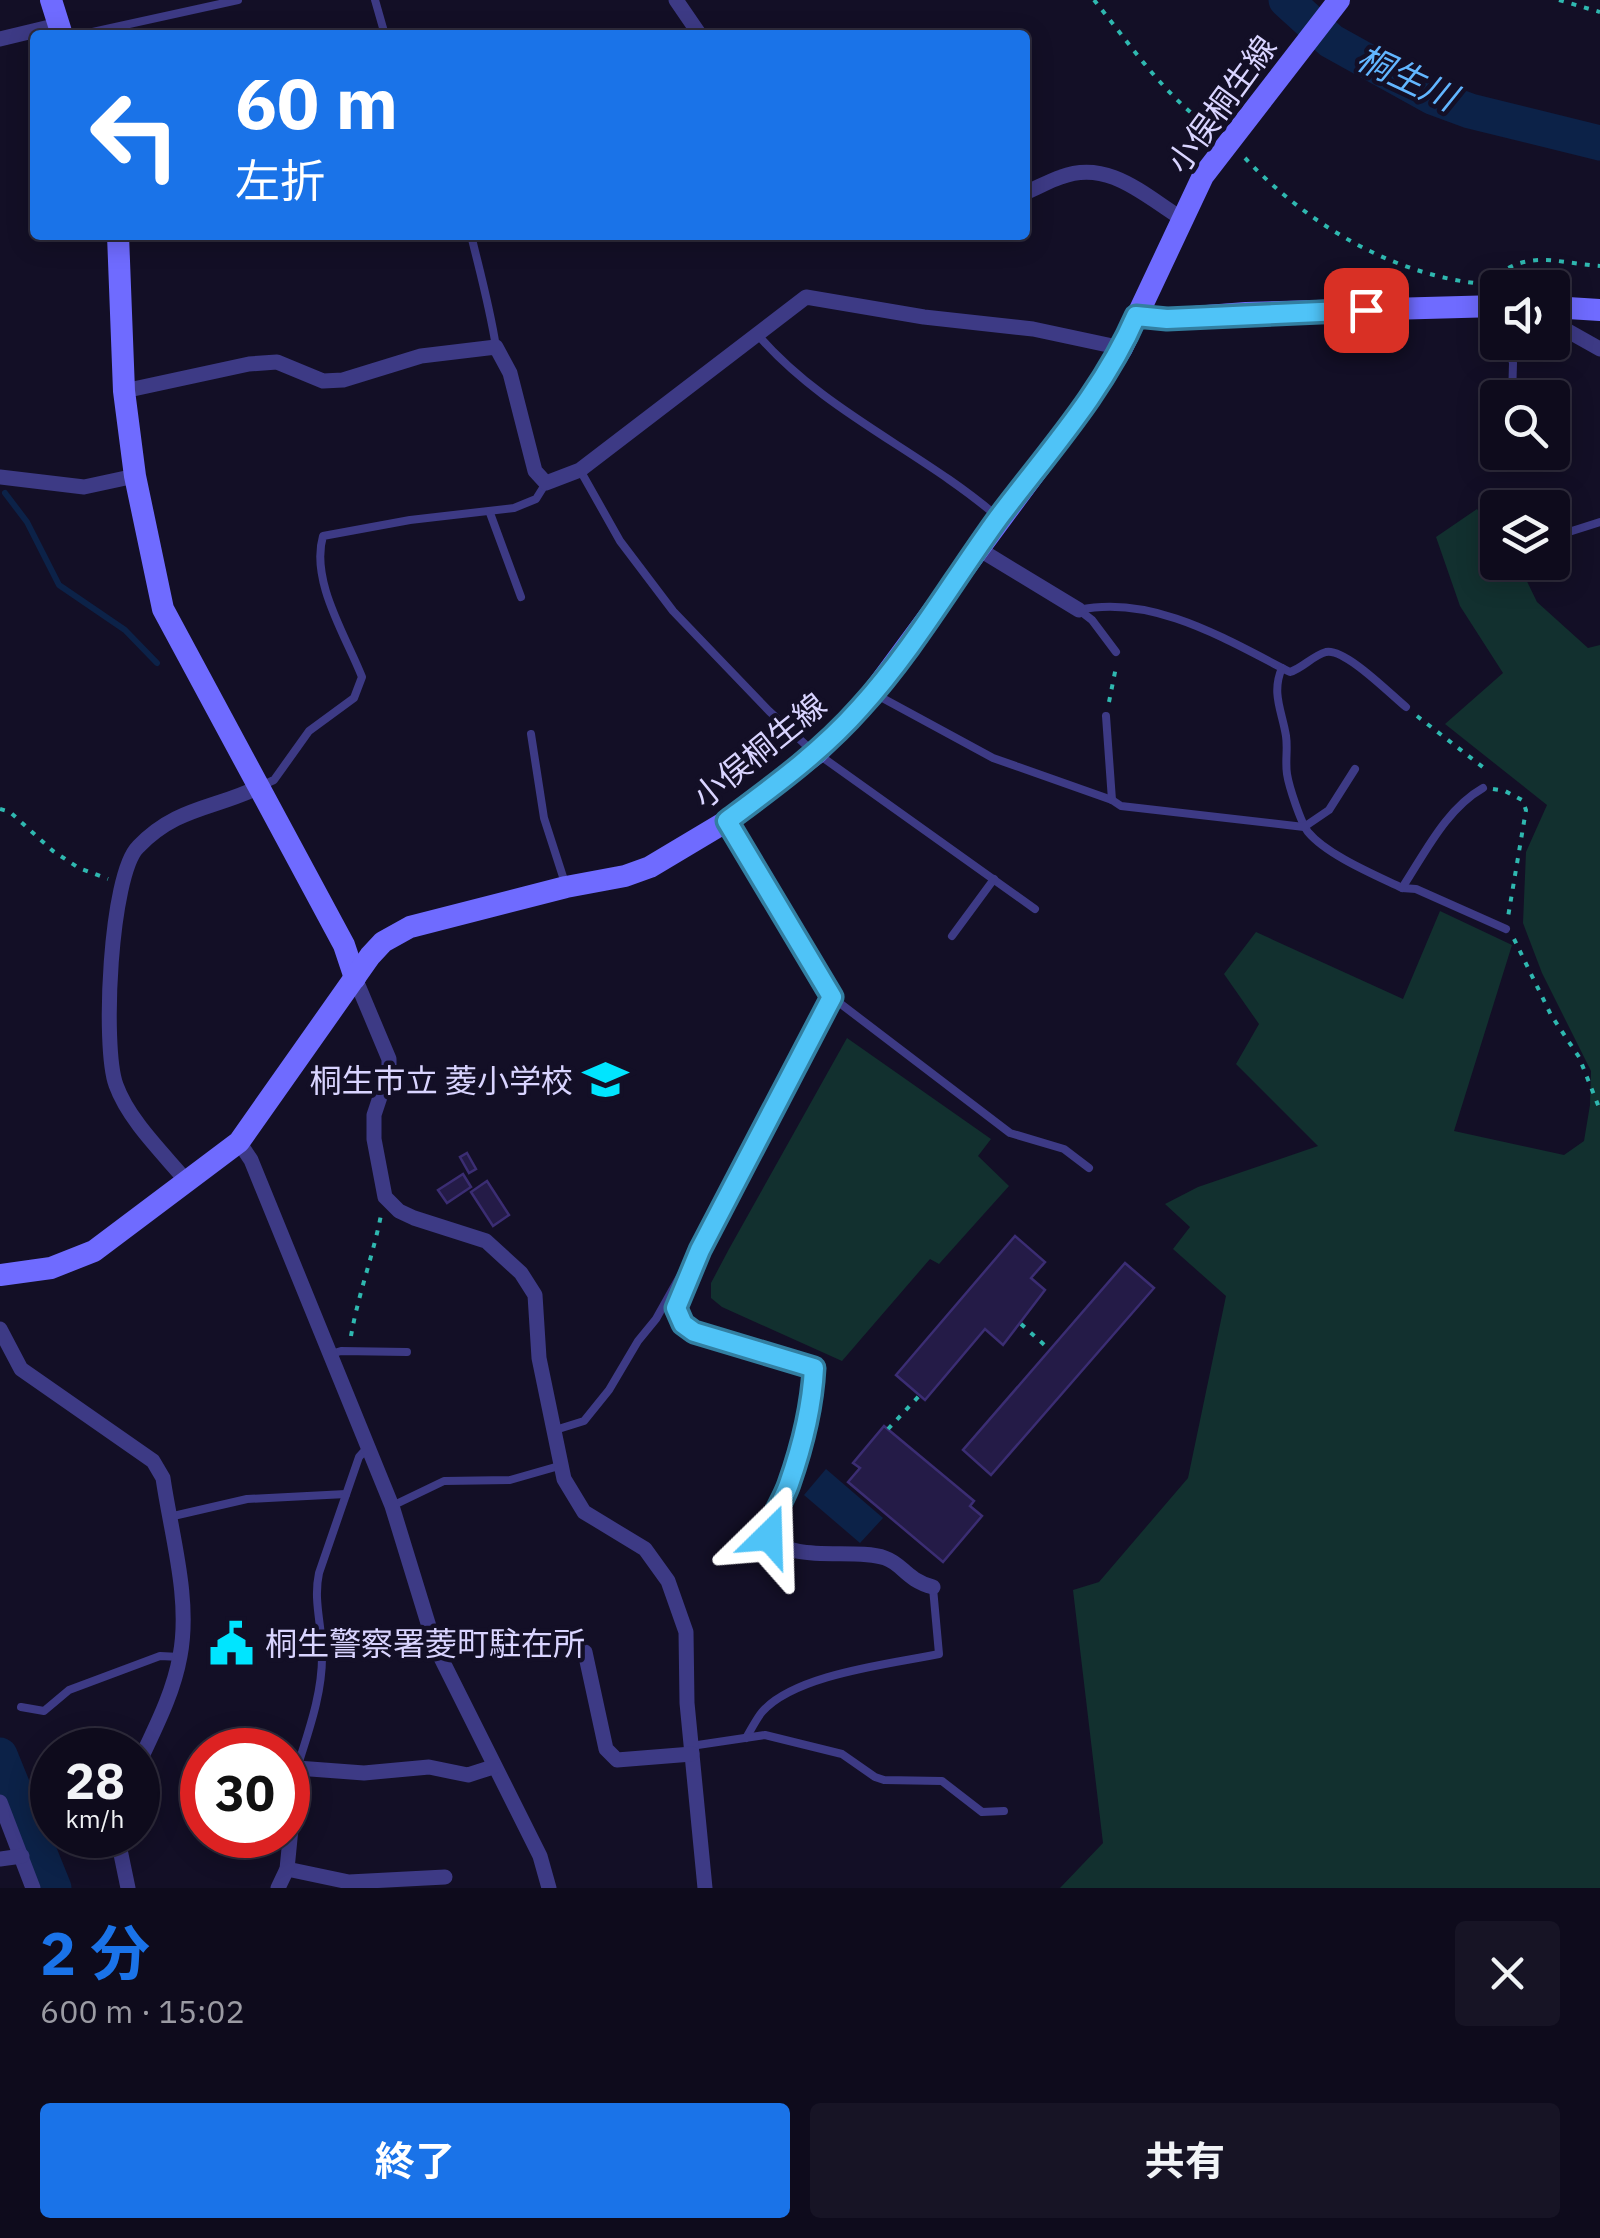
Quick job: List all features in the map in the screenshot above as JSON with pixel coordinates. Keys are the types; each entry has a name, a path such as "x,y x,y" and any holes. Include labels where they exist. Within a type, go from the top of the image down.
{"main road":[{"path":"51,0 65,30"},
{"name":"小俣桐生線","path":"0,1275 51,1268 94,1251 239,1142 383,942 410,927 637,872 684,849 727,821 817,753 873,692 1092,398 1122,348 1203,176 1339,0"},
{"path":"118,240 124,391 135,476 162,610 344,944 355,978"},
{"path":"1136,316 1167,319 1266,312 1480,306"},
{"path":"1570,308 1600,310"}],"street":[{"path":"676,0 697,30"},
{"path":"0,40 30,36"},
{"path":"1030,191 1074,173 1101,172 1136,188 1181,218"},
{"path":"124,391 250,364 278,362 323,381 343,380 421,356 496,346 510,373 535,471 546,483 580,470 806,297 924,318 1034,329 1122,348"},
{"path":"1570,332 1600,349"},
{"path":"0,477 84,487 135,476"},
{"path":"977,548 1080,610"},
{"path":"188,1183 132,1114 115,1084 108,1039 120,884 138,846 176,816 260,787"},
{"path":"727,821 832,997 700,1250 676,1308 683,1324 694,1332 814,1368 800,1452 785,1496 770,1524 769,1536 785,1549 887,1558 914,1582 933,1587"},
{"path":"355,978 389,1058 374,1115 380,1179 388,1201 414,1218 495,1246 527,1282 537,1305 536,1341 560,1466 584,1512 644,1549 668,1581 686,1632 691,1750 706,1888"},
{"path":"239,1142 251,1160 369,1446 392,1506 435,1646 540,1856 549,1888"},
{"path":"0,1329 21,1369 153,1462 163,1478 181,1593 180,1657 155,1728"},
{"path":"585,1652 610,1756 617,1760 691,1750"},
{"path":"310,1769 364,1773 428,1766 468,1774 493,1767"},
{"path":"0,1802 33,1888"},
{"path":"0,1859 22,1856"},
{"path":"122,1858 128,1888"},
{"path":"278,1888 288,1858"},
{"path":"287,1869 350,1882 398,1884 444,1877"}],"lane":[{"path":"77,30 238,0"},
{"path":"374,0 383,30"},
{"path":"472,240 489,300 496,346"},
{"path":"757,334 785,366 840,410 999,518"},
{"path":"580,470 620,542 673,611 769,711 817,753 1035,909"},
{"path":"260,787 274,780 309,731 354,698 362,677 327,589 320,542 323,536 410,520 514,508 536,499 546,483"},
{"path":"490,513 521,597"},
{"path":"1570,531 1600,522"},
{"path":"1080,610 1129,608 1180,621 1295,671 1328,651 1335,652 1406,707"},
{"path":"1080,610 1116,652"},
{"path":"1282,668 1276,692 1288,752 1286,764 1304,827 1316,841 1402,888 1416,889 1506,929"},
{"path":"873,692 994,758 1121,806 1304,827 1328,810 1355,768"},
{"path":"1106,716 1112,800"},
{"path":"531,734 544,818 566,887"},
{"path":"1402,888 1448,819 1482,788"},
{"path":"952,936 994,879"},
{"path":"832,997 1010,1133 1064,1148 1088,1168"},
{"path":"552,1431 584,1421 656,1319 679,1275 700,1250"},
{"path":"331,1354 348,1350 407,1352"},
{"path":"309,1728 317,1700 322,1651 315,1592 346,1494 369,1446"},
{"path":"392,1506 444,1480 510,1480 560,1466"},
{"path":"169,1516 247,1499 346,1494"},
{"path":"746,1738 763,1710 822,1678 939,1654 933,1587"},
{"path":"20,1707 44,1711 69,1690 160,1656 180,1657"},
{"path":"691,1750 765,1735 842,1754 884,1780 942,1781 982,1812 1004,1811"}],"path":[{"path":"1094,0 1193,116 1228,142 1289,200 1352,242 1447,280 1488,284 1520,261 1552,259 1600,266"},
{"path":"1559,0 1600,12"},
{"path":"1106,716 1116,652"},
{"path":"1406,707 1484,768"},
{"path":"1482,788 1515,796 1522,800 1526,810 1506,929 1579,1057 1600,1110"},
{"path":"0,809 10,812 65,858 120,884"},
{"path":"348,1350 356,1305 375,1251 380,1216 388,1201"},
{"path":"1021,1324 1050,1350"},
{"path":"888,1429 920,1395"}],"green space":[{"path":"1477,509 1480,580 1526,580 1537,602 1588,648 1600,645 1600,1888 1060,1888 1103,1843 1073,1590 1099,1582 1188,1478 1226,1296 1173,1249 1190,1227 1165,1204 1198,1187 1318,1146 1236,1064 1259,1024 1224,974 1256,932 1403,999 1440,911 1512,945 1454,1131 1564,1155 1584,1141 1591,1071 1542,973 1523,923 1526,852 1547,805 1445,724 1503,673 1460,606 1436,537"},
{"path":"847,1038 991,1139 978,1156 1009,1186 939,1264 930,1259 842,1361 722,1307 711,1298 711,1283"}],"water":[{"path":"826,1469 883,1518 860,1543 804,1495"}],"building":[{"path":"467,1153 476,1169 469,1173 460,1157"},
{"path":"463,1174 471,1187 447,1203 438,1190"},
{"path":"487,1181 509,1215 493,1226 471,1192"},
{"path":"1015,1236 1045,1262 1031,1278 1045,1290 1003,1345 985,1329 925,1400 896,1375"},
{"path":"1125,1263 1154,1288 991,1475 963,1450"},
{"path":"884,1426 974,1501 970,1506 982,1516 943,1562 848,1482 860,1468 853,1463"}],"waterway":[{"name":"桐生川","path":"1286,0 1331,41 1432,97 1470,111 1600,143"},
{"path":"5,493 27,522 59,585 125,630 157,663"},
{"path":"0,1755 54,1888"}],"place":[{"name":"桐生市立 菱小学校","path":"606,1080"},
{"name":"桐生警察署菱町駐在所","path":"232,1643"}],"route":[{"path":"769,1536 770,1524 785,1496 800,1452 814,1368 694,1332 683,1324 676,1308 700,1250 832,997 727,821 817,753 862,706 1092,398 1136,316 1167,319 1366,310"}]}
